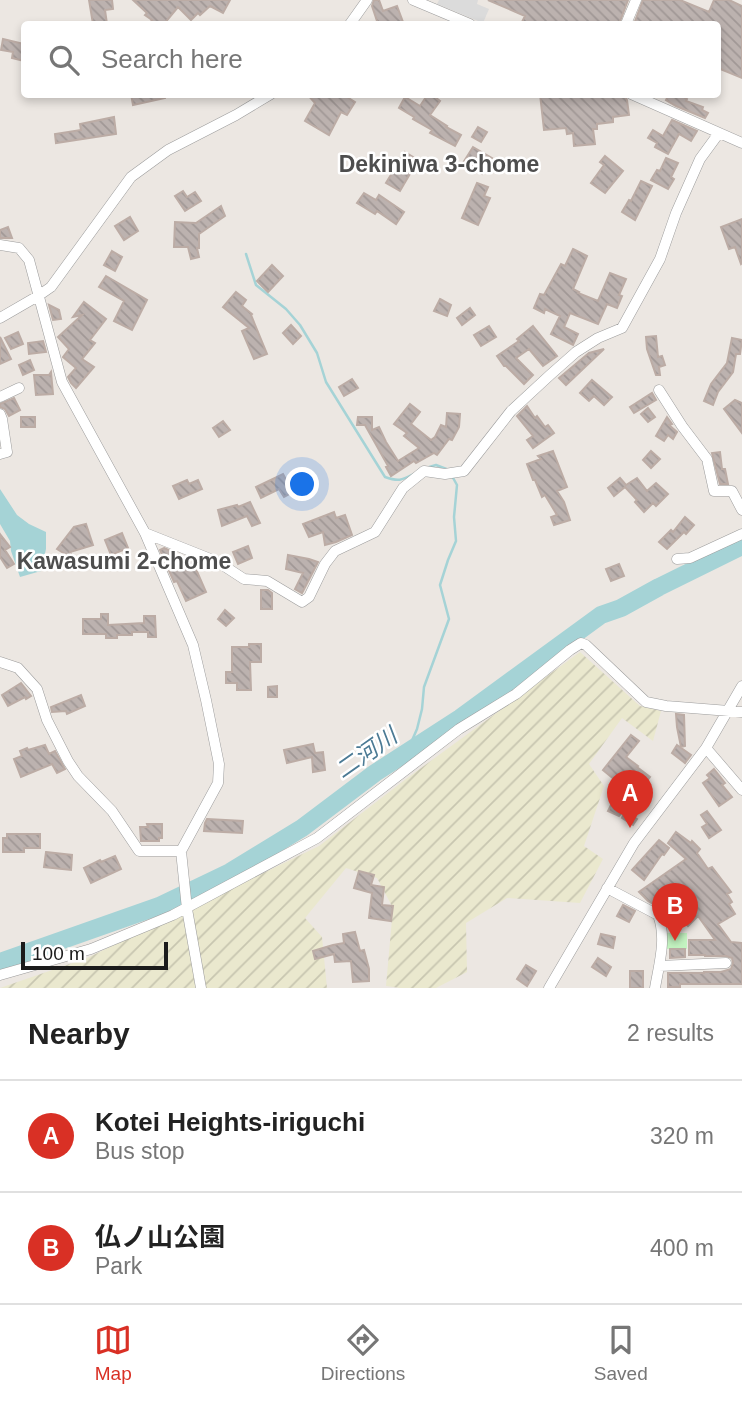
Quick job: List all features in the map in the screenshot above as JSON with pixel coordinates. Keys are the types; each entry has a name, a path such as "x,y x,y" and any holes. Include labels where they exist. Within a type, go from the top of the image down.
{"street":[{"path":"352,21 367,0"},
{"path":"413,0 463,21"},
{"path":"627,21 636,0"},
{"path":"0,318 51,287 131,177 168,150 264,98"},
{"path":"640,98 742,142"},
{"path":"145,533 218,562 244,579 267,581 302,602 309,597 325,564 335,551 375,532 403,488 424,471 445,474 464,471 511,411 550,374 576,352 598,338 622,328 660,259 676,212 700,159 719,133"},
{"path":"0,245 19,248 29,260 62,382 145,533 193,645 219,764 219,783 181,851 201,988"},
{"path":"0,397 19,388"},
{"path":"659,390 707,459 714,491 732,491 742,510"},
{"path":"0,414 7,452 0,454"},
{"path":"677,559 690,558 742,534"},
{"path":"0,975 91,949 187,906 317,838 459,730 516,694 580,643 586,645 646,702 742,712"},
{"path":"0,662 18,668 37,689 47,720 68,761 78,776 111,811 139,851 181,851"},
{"path":"549,988 634,843 706,748 742,686"},
{"path":"706,748 742,790"},
{"path":"607,888 658,915 663,928 655,988"},
{"path":"659,965 726,963"}],"shaded area":[{"path":"439,0 478,0 477,4 489,9 484,21 478,21 437,4"},
{"path":"580,652 640,706 661,711 653,741 622,718 589,764 604,786 584,846 603,859 580,903 507,898 466,923 467,972 436,988 386,986 393,908 377,878 346,868 305,918 322,937 327,988 0,988 87,958 319,846"}],"green space":[{"path":"663,933 687,933 687,949 662,949"}],"water":[{"path":"0,489 17,515 46,532 46,549 41,571 20,577 10,541 0,524"}],"building":[{"path":"89,0 112,0 113,9 105,10 107,21 92,21"},
{"path":"133,0 230,0 223,13 210,6 191,20 178,7 166,21 151,21 145,15 147,13"},
{"path":"374,0 379,0 383,11 397,6 403,21 377,21 372,6"},
{"path":"488,0 628,0 620,21 522,21 525,16"},
{"path":"643,0 680,0 709,12 714,0 729,0 742,6 742,78 721,69 721,21 635,21"},
{"path":"3,39 21,43 21,60 12,58 13,52 1,50"},
{"path":"132,98 165,98 133,105"},
{"path":"311,98 348,98 355,102 347,115 341,112 329,135 305,121 315,103"},
{"path":"404,98 420,106 425,98 436,98 440,101 430,115 461,135 455,146 430,133 432,130 399,108"},
{"path":"540,98 627,100 629,115 613,117 613,122 597,124 597,129 593,129 595,144 574,146 573,133 567,134 566,128 544,130"},
{"path":"686,98 686,101 703,107 702,110 708,113 705,118 666,100"},
{"path":"114,117 116,134 56,143 55,134 81,130 80,124"},
{"path":"672,120 697,131 691,141 679,134 668,154 655,147 657,143 648,138 653,130 663,136"},
{"path":"478,127 487,132 481,142 472,137"},
{"path":"473,147 492,158 482,174 463,163"},
{"path":"405,152 418,160 400,191 386,183"},
{"path":"605,156 623,171 605,193 591,183 604,165 600,162"},
{"path":"666,158 678,163 668,189 651,180 657,170 660,171"},
{"path":"641,181 652,186 635,220 622,212"},
{"path":"477,183 488,187 484,196 490,198 478,225 462,218"},
{"path":"183,191 187,197 195,192 201,201 185,211 175,196"},
{"path":"364,193 376,200 379,195 404,212 396,224 377,211 375,214 357,203"},
{"path":"221,206 225,216 199,234 199,257 191,259 188,247 174,247 175,222 196,223"},
{"path":"130,217 138,231 124,240 115,226"},
{"path":"742,219 741,264 735,247 729,249 721,227"},
{"path":"8,227 12,238 0,238 0,230"},
{"path":"573,249 587,256 573,289 578,293 598,301 610,273 626,279 617,308 607,304 598,324 570,313 564,327 578,334 573,345 551,334 560,316 545,309 544,313 534,308 540,294 544,295 561,264 565,266"},
{"path":"112,251 122,257 115,271 104,265"},
{"path":"272,265 283,276 268,292 257,281"},
{"path":"106,276 147,300 132,330 114,321 124,301 99,287"},
{"path":"236,292 246,300 242,306 252,314 267,354 254,359 242,331 249,328 223,307"},
{"path":"440,299 451,305 447,316 434,311"},
{"path":"84,302 106,319 90,340 95,343 82,359 94,367 76,388 68,377 76,368 63,357 69,349 58,337 82,315 73,317"},
{"path":"49,305 59,310 61,319 53,320"},
{"path":"470,308 475,315 462,325 457,318"},
{"path":"291,325 301,336 293,344 283,333"},
{"path":"489,326 496,337 481,346 474,335"},
{"path":"533,326 557,356 543,366 529,349 516,358 533,375 524,384 497,356 519,341 517,339"},
{"path":"18,332 23,344 11,349 5,338"},
{"path":"656,336 658,357 662,356 665,365 659,367 660,375 656,375 647,349 646,337"},
{"path":"0,337 11,359 0,364"},
{"path":"732,338 742,340 740,354 736,354 733,372 718,392 713,405 704,401 711,384 727,363"},
{"path":"43,341 46,352 29,354 28,343"},
{"path":"604,349 566,385 559,378 589,353"},
{"path":"30,360 34,370 23,375 19,365"},
{"path":"51,372 53,394 36,395 34,375 49,375"},
{"path":"352,379 358,388 344,396 339,387"},
{"path":"592,380 612,397 604,405 594,396 589,401 580,393"},
{"path":"652,393 656,400 634,413 630,407"},
{"path":"14,398 20,410 9,416 0,404"},
{"path":"735,400 742,403 742,433 724,409"},
{"path":"410,404 420,412 411,424 431,440 441,425 446,427 447,413 460,414 459,427 452,440 449,439 437,455 434,453 416,463 414,461 391,476 365,425 357,425 358,417 372,417 372,430 379,427 398,461 419,448 404,436 407,433 394,424"},
{"path":"527,406 535,418 537,416 545,427 548,425 554,433 533,448 527,440 533,436 517,416"},
{"path":"648,408 655,417 648,422 641,414"},
{"path":"21,417 35,417 35,427 21,427"},
{"path":"667,417 672,424 669,425 677,432 673,439 668,435 664,441 656,436"},
{"path":"223,421 230,430 219,437 213,428"},
{"path":"553,451 567,487 557,491 570,520 554,525 551,517 557,515 545,495 542,497 527,464 541,459 538,456"},
{"path":"651,451 660,459 651,468 643,460"},
{"path":"720,452 722,469 725,469 728,484 720,484 712,453"},
{"path":"283,474 293,492 284,497 279,489 261,498 256,487"},
{"path":"620,478 626,485 637,478 647,491 656,483 668,494 656,506 653,503 644,512 625,487 614,496 608,488"},
{"path":"187,480 189,484 198,480 202,489 179,499 173,486"},
{"path":"250,502 260,523 252,526 247,516 222,526 218,510"},
{"path":"334,512 336,518 345,515 352,535 325,545 323,532 309,537 303,524"},
{"path":"685,517 694,525 667,549 659,542 671,530 673,532"},
{"path":"86,524 93,545 70,552 75,562 65,567 60,557 65,554 57,549 74,527"},
{"path":"122,533 128,548 111,555 105,540"},
{"path":"0,534 10,547 5,550 14,564 7,568 0,557"},
{"path":"248,546 252,558 238,564 233,552"},
{"path":"164,548 173,552 178,563 188,558 192,560 206,592 186,601 160,550"},
{"path":"288,555 318,562 302,593 295,589 303,573 286,569"},
{"path":"619,564 624,576 611,581 606,569"},
{"path":"261,590 272,593 272,609 261,609"},
{"path":"225,610 234,618 226,626 218,619"},
{"path":"101,614 108,614 108,625 144,623 144,616 155,616 156,637 148,637 148,632 132,632 132,635 117,635 117,638 106,638 106,634 83,634 83,619 101,619"},
{"path":"249,644 261,644 261,662 250,662 251,690 237,690 237,683 226,683 226,672 232,672 232,647 249,647"},
{"path":"21,683 31,696 8,706 2,695"},
{"path":"277,686 277,697 268,697 268,687"},
{"path":"81,695 85,706 67,714 66,711 52,712 51,707"},
{"path":"676,714 684,715 685,746 681,747 677,727"},
{"path":"631,735 639,741 626,757 650,777 619,816 608,811 620,787 603,770"},
{"path":"313,744 315,753 323,752 325,770 313,772 312,757 287,763 284,750"},
{"path":"45,745 49,754 55,751 65,769 57,773 52,764 21,777 14,759 22,756 20,751"},
{"path":"677,745 691,755 685,763 672,753"},
{"path":"714,769 732,797 719,806 703,783 710,778 707,775"},
{"path":"707,811 721,830 709,838 702,827 707,824 701,815"},
{"path":"625,812 637,819 633,825 622,818"},
{"path":"207,819 243,821 242,833 204,831"},
{"path":"147,824 162,824 162,838 159,838 159,841 141,841 140,827 148,827"},
{"path":"676,832 700,849 697,853 708,869 712,867 731,892 727,894 735,914 718,924 731,942 742,943 742,984 680,984 680,987 668,987 668,973 721,972 731,969 733,963 732,958 726,956 689,955 689,940 715,940 698,916 688,926 677,915 692,899 684,888 681,890 679,887 657,906 639,892 686,859 668,843"},
{"path":"7,834 40,834 40,848 24,848 24,852 3,852 3,838 7,838"},
{"path":"659,840 669,848 644,880 632,870"},
{"path":"46,852 72,855 71,870 44,867"},
{"path":"115,856 121,869 91,883 84,868"},
{"path":"359,871 374,875 371,885 384,887 382,905 393,906 391,921 369,918 372,893 354,888"},
{"path":"623,905 635,911 629,922 617,916"},
{"path":"355,932 360,951 364,950 369,981 353,982 351,961 335,962 334,954 315,959 313,951 344,943 343,934"},
{"path":"601,934 615,937 613,948 598,944"},
{"path":"670,949 685,949 685,957 670,958"},
{"path":"598,958 611,967 606,976 592,967"},
{"path":"526,965 536,971 527,986 517,979"},
{"path":"630,971 643,971 643,988 630,988"}],"waterway":[{"path":"246,254 256,285 286,309 300,325 317,353 326,382 385,477 400,480 414,474"},
{"path":"426,468 436,465 449,470"},
{"path":"407,752 417,729 424,687 449,619 440,585 456,541 454,517 457,485 452,476"},
{"name":"二河川","path":"0,962 159,906 230,872 302,828 375,773 460,718 601,615 621,608 742,546"}],"place":[{"name":"Kotei Heights-iriguchi","path":"630,828"},
{"name":"仏ノ山公園","path":"675,941"}],"district":[{"name":"Dekiniwa 3-chome","path":"439,164"},
{"name":"Kawasumi 2-chome","path":"124,561"}]}
